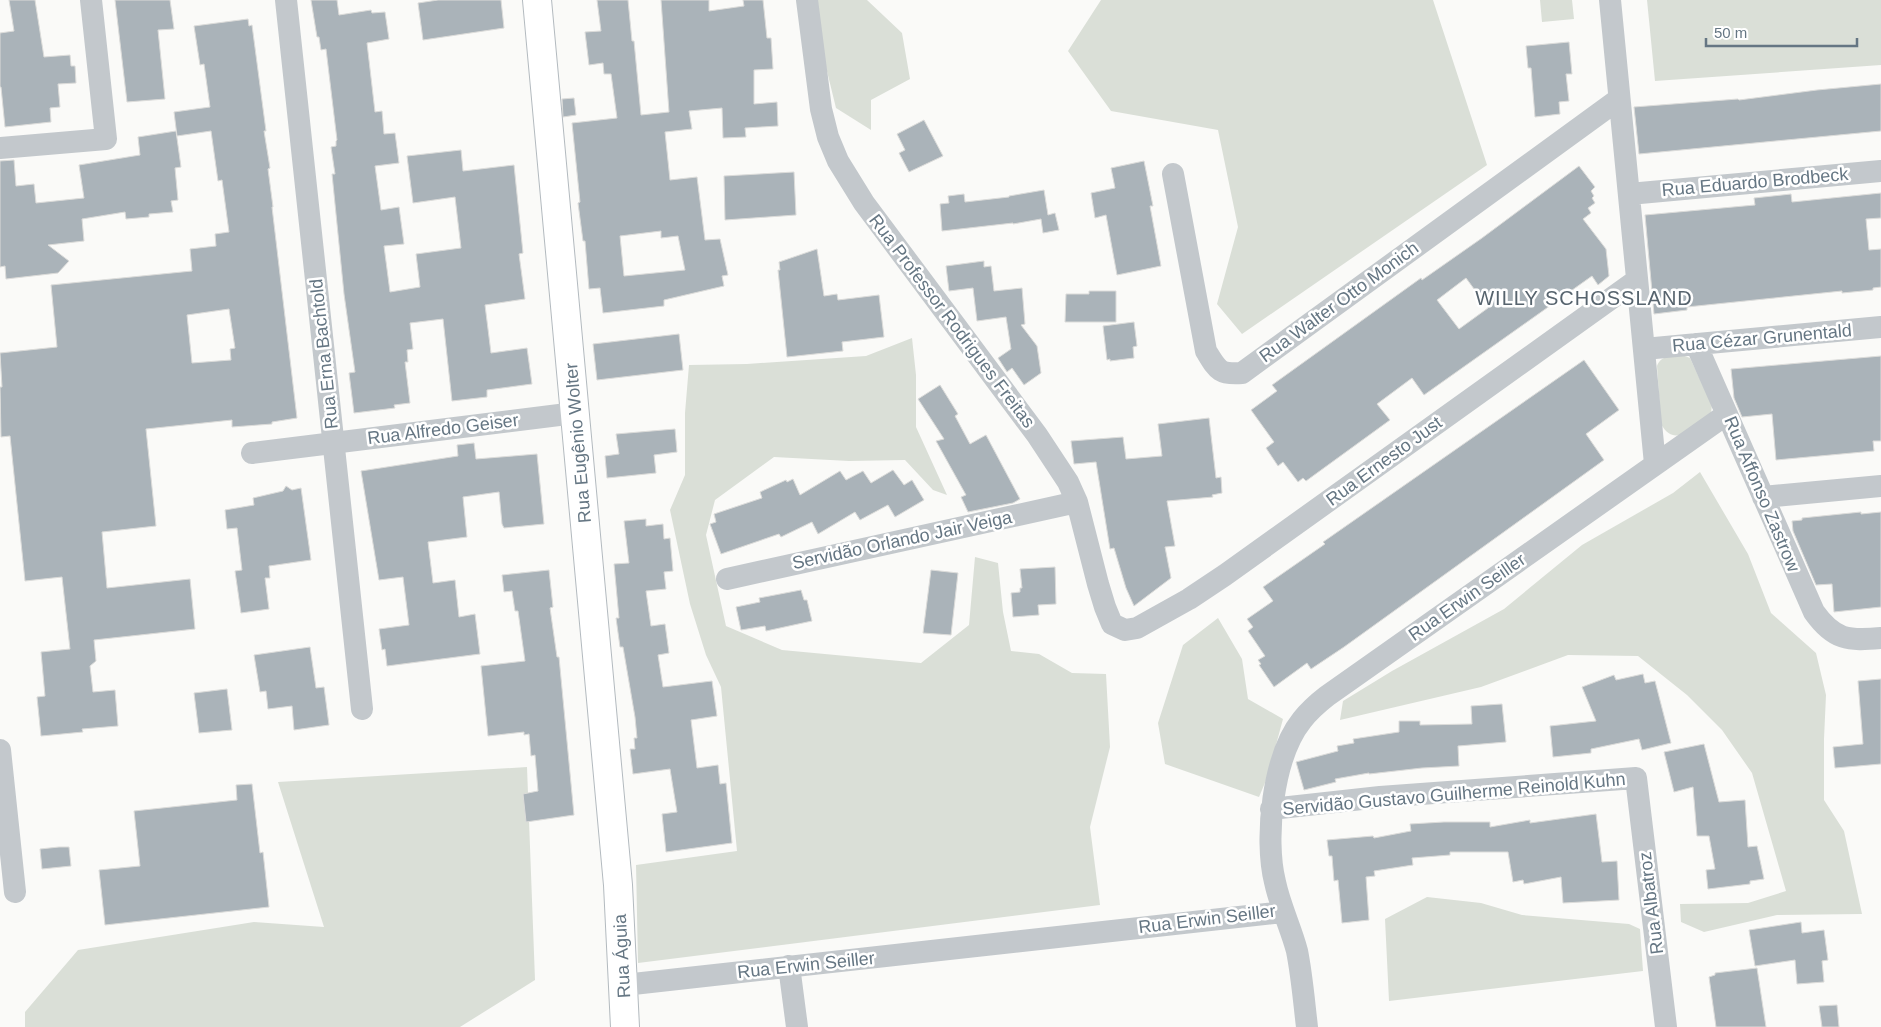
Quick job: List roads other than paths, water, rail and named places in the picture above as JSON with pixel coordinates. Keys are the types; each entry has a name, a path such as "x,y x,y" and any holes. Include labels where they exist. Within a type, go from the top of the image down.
{"street":[{"path":"0,148 106,139 91,0"},
{"name":"Rua Erna Bachtold","path":"286,0 362,709"},
{"name":"Rua Eugênio Wolter","path":"538,0 618,885"},
{"name":"Rua Professor Rodrigues Freitas","path":"807,0 821,109 828,137 838,161 864,204 1037,435 1068,482 1077,502 1104,607 1112,624 1125,630"},
{"path":"1610,0 1655,464"},
{"name":"Rua Walter Otto Monich","path":"1173,174 1206,351 1216,368 1228,374 1242,373 1619,99"},
{"name":"Rua Eduardo Brodbeck","path":"1629,194 1881,171"},
{"name":"Rua Ernesto Just","path":"1125,630 1136,628 1154,620 1218,580 1637,280"},
{"name":"Rua Cézar Grunentald","path":"1644,350 1881,327"},
{"name":"Rua Affonso Zastrow","path":"1696,344 1814,612 1830,631 1838,636 1855,640 1881,638"},
{"name":"Rua Alfredo Geiser","path":"252,453 575,413"},
{"name":"Rua Erwin Seiller","path":"624,985 1283,912 1271,860 1271,809 1284,757 1292,736 1301,721 1313,708 1727,414"},
{"path":"1763,497 1881,486"},
{"name":"Servidão Orlando Jair Veiga","path":"727,579 1077,502"},
{"path":"0,750 15,892"},
{"name":"Servidão Gustavo Guilherme Reinold Kuhn","path":"1271,809 1380,797 1636,778"},
{"name":"Rua Albatroz","path":"1636,778 1666,1027"},
{"name":"Rua Águia","path":"618,885 625,1027"},
{"path":"1283,912 1293,936 1297,954 1307,1027"},
{"path":"789,966 797,1027"}],"district":[{"name":"WILLY SCHOSSLAND","path":"1584,298"}]}
